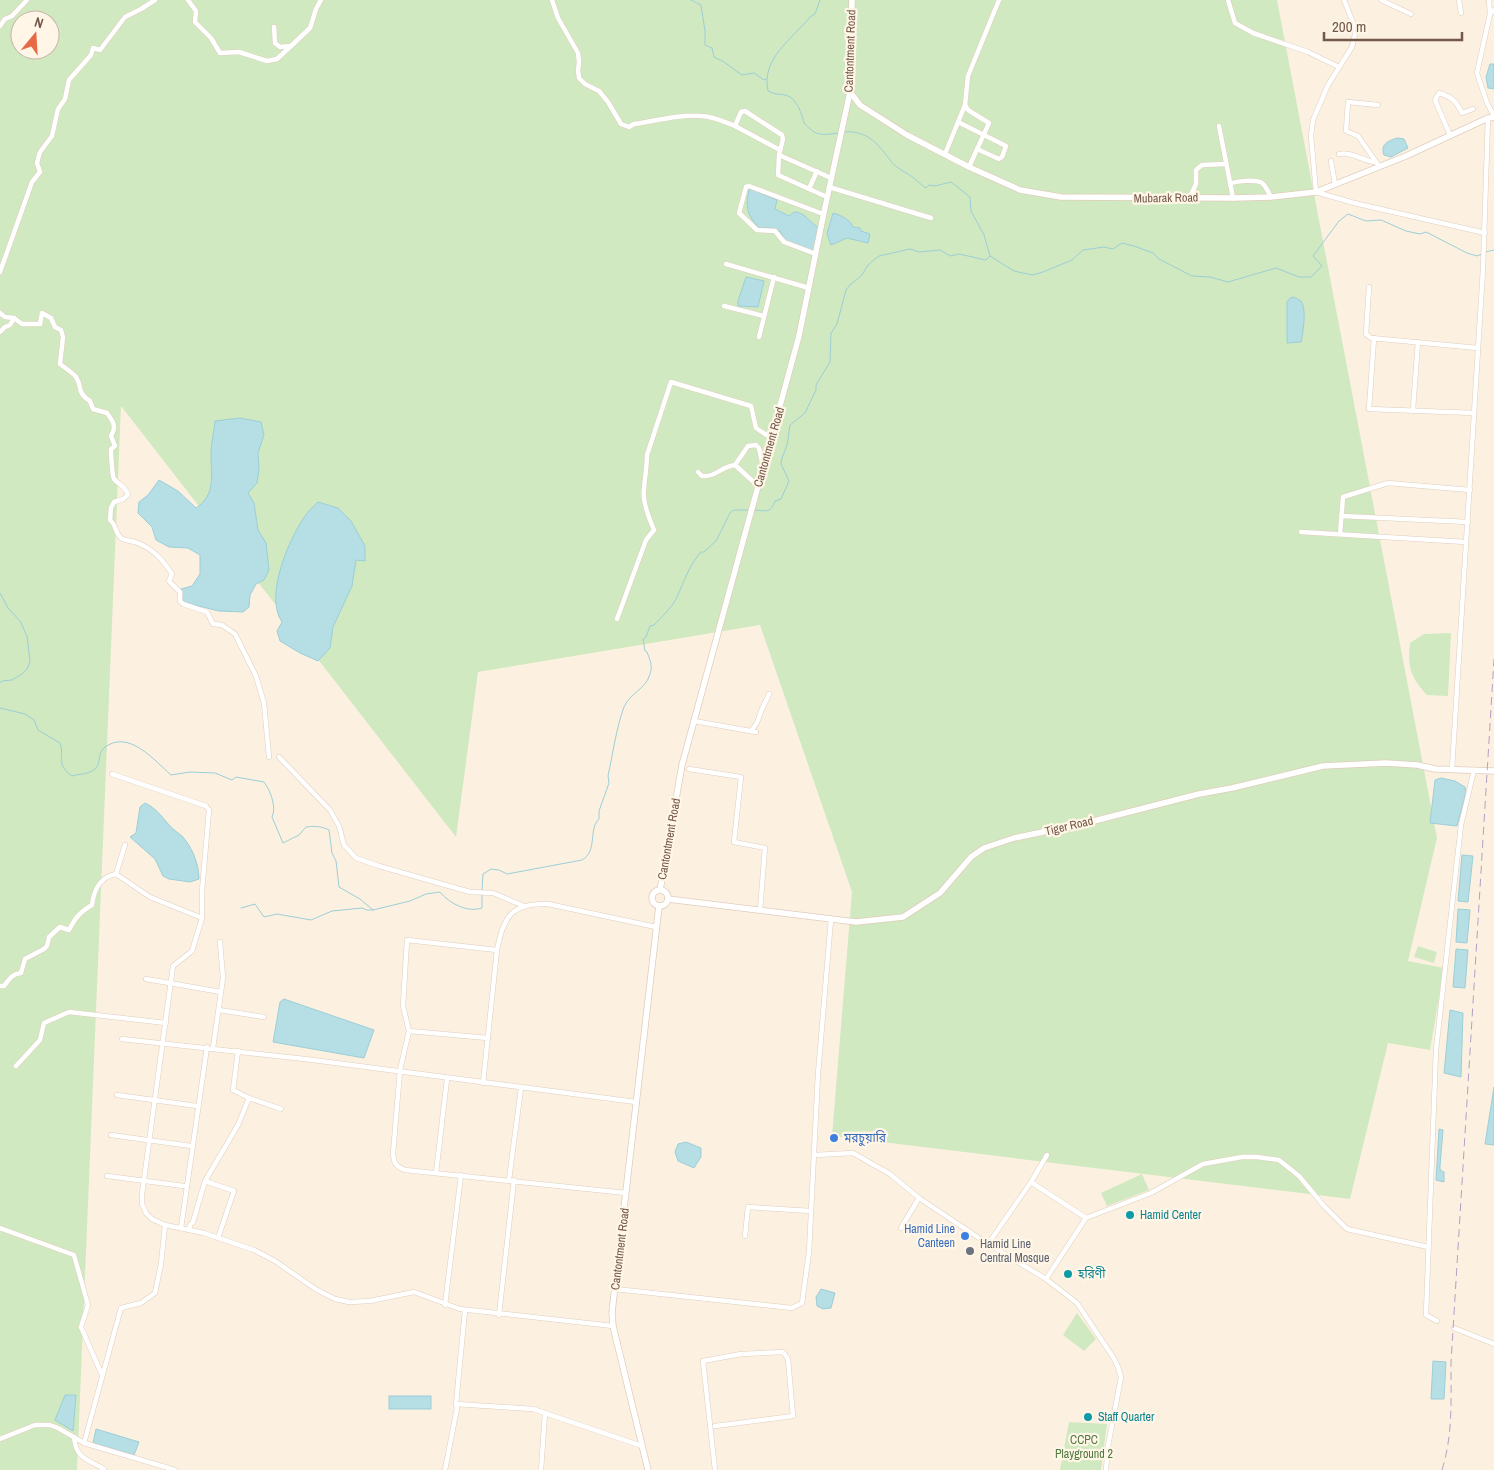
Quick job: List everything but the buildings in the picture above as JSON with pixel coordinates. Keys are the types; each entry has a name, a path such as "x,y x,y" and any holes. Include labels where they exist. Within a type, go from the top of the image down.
{"street":[{"path":"0,26 5,19 12,16 27,0"},
{"path":"0,272 32,182 40,172 37,163 40,152 52,136 58,109 65,99 69,80 91,55 93,48 100,50 125,17 155,0"},
{"path":"188,0 196,11 195,22 212,38 220,53 239,52 267,61 277,59 310,28 321,0"},
{"path":"552,0 558,18 578,52 579,78 585,84 599,91 620,124 628,127 634,124 681,117 710,117 735,126 779,152 831,178"},
{"name":"Cantontment Road","path":"660,890 682,766 799,336 850,92 852,0"},
{"path":"944,154 965,104 968,76 1000,0"},
{"path":"1228,0 1235,23 1253,32 1308,52 1339,67"},
{"path":"1344,0 1356,30 1352,47 1328,85 1314,120 1312,150 1316,192 1354,203 1485,233"},
{"path":"1381,0 1410,14"},
{"path":"1459,0 1461,13"},
{"path":"1452,770 1492,117 1478,72 1492,12 1489,0"},
{"path":"274,27 275,43 280,47 291,46"},
{"name":"Mubarak Road","path":"850,92 860,105 907,134 970,167 1020,190 1061,197 1232,198 1271,197 1316,192 1492,117"},
{"path":"1450,135 1435,100 1439,93 1449,96 1456,101 1462,113 1473,109"},
{"path":"1378,104 1348,102 1346,131 1358,136 1378,164"},
{"path":"965,104 968,110 989,122 970,167"},
{"path":"735,126 741,112 745,111 782,135 778,175 827,197"},
{"path":"958,122 1006,146 1002,157 999,159 977,149"},
{"path":"1220,126 1232,198"},
{"path":"1339,154 1344,153 1378,164"},
{"path":"1331,161 1335,184"},
{"path":"1190,197 1196,184 1196,170 1202,165 1226,164"},
{"path":"810,189 817,171"},
{"path":"1230,184 1234,182 1260,181 1264,184 1271,197"},
{"path":"816,254 784,242 775,231 757,230 739,213 746,188 749,186 823,215"},
{"path":"829,187 931,218"},
{"path":"0,254 7,256"},
{"path":"726,264 809,288"},
{"path":"758,338 774,277"},
{"path":"1369,287 1366,334 1370,338 1478,348"},
{"path":"724,306 764,316"},
{"path":"0,313 14,318 22,324 40,324 42,313 51,318 55,327 61,330 63,337 60,364 77,378 82,396 90,401 93,409 107,413 115,426 111,436 115,446 110,452 113,458 113,475 115,480 126,489 128,495 114,502 111,508 110,520 114,523 118,535 122,539 136,542 160,556 172,574 169,581 180,592 180,601 207,612 213,624 222,625 235,634 256,676 264,703 269,758"},
{"path":"0,332 10,325 14,318"},
{"path":"1374,338 1368,409 1413,409 1474,413"},
{"path":"1413,409 1418,342"},
{"path":"617,619 646,540 654,530 643,490 647,455 672,382 750,406 756,428 771,438"},
{"path":"735,465 748,446 756,445 763,467"},
{"path":"698,472 702,476 710,477 726,466 735,465 758,486"},
{"path":"1340,534 1343,497 1388,483 1470,490"},
{"path":"1342,516 1468,522"},
{"path":"1301,532 1466,542"},
{"path":"694,721 754,731 769,694"},
{"path":"279,757 330,810 339,826 344,845 356,858 470,892 493,893 524,906"},
{"name":"Tiger Road","path":"668,899 856,922 903,917 940,893 971,857 984,848 1014,838 1086,823 1199,794 1323,766 1386,763 1452,770 1494,771"},
{"path":"689,769 741,777 734,842 766,848 760,910"},
{"path":"1437,1321 1426,1315 1436,1050 1461,825 1474,770"},
{"path":"112,774 206,806 209,810 202,892 202,918 192,950 173,966 142,1204 152,1220 254,1250 275,1261 317,1290 336,1299 349,1302 370,1301 414,1292 445,1305 465,1310 613,1326"},
{"path":"116,874 125,845"},
{"path":"0,986 4,986 8,979 21,973 25,959 44,949 48,936 60,927 69,930 79,913 92,905 93,895 107,876 116,874 150,897 202,918"},
{"path":"660,890 666,893 668,899 665,904 659,906 653,903 652,897 654,892 660,890"},
{"path":"483,1083 497,950 502,929 508,916 524,906 534,903 548,904 656,927"},
{"name":"Cantontment Road","path":"648,1470 613,1326 612,1312 659,906"},
{"path":"615,1289 792,1308 802,1302 809,1252 818,1074 831,919"},
{"path":"497,950 407,940 403,1006 410,1031 400,1072 393,1154 394,1163 405,1170 626,1193"},
{"path":"181,1228 210,1048 224,978 220,942"},
{"path":"146,979 222,992"},
{"path":"219,1010 264,1017"},
{"path":"16,1066 40,1040 44,1023 69,1012 166,1023"},
{"path":"410,1031 488,1038"},
{"path":"122,1039 238,1051 636,1102"},
{"path":"238,1051 233,1090 249,1098 281,1109"},
{"path":"436,1173 447,1079"},
{"path":"499,1314 521,1088"},
{"path":"117,1095 197,1106"},
{"path":"189,1230 205,1181 238,1125 249,1098"},
{"path":"111,1134 191,1146"},
{"path":"815,1155 853,1153 890,1174 919,1198 1046,1280 1077,1303 1118,1367 1121,1377 1106,1470"},
{"path":"988,1244 1031,1182 1047,1154"},
{"path":"1046,1280 1086,1218 1150,1193 1203,1164 1242,1157 1257,1156 1280,1160 1299,1176 1324,1206 1347,1229 1428,1247"},
{"path":"445,1305 461,1175"},
{"path":"107,1176 184,1186"},
{"path":"205,1181 234,1191 218,1238"},
{"path":"1031,1182 1086,1218"},
{"path":"901,1228 919,1198"},
{"path":"745,1236 748,1206 811,1210"},
{"path":"84,1444 121,1308 141,1304 155,1292 161,1264 165,1225"},
{"path":"0,1228 74,1255 88,1305 82,1328 102,1375"},
{"path":"445,1470 457,1408 465,1310"},
{"path":"1454,1328 1494,1344"},
{"path":"715,1426 793,1416 788,1359 783,1352 741,1354 703,1360 715,1470"},
{"path":"456,1404 533,1409 642,1446"},
{"path":"540,1470 545,1413"},
{"path":"0,1439 35,1425 50,1425 84,1444 175,1470"},
{"path":"74,1437 75,1449 79,1455 104,1469 102,1470"}],"green space":[{"path":"0,0 1277,0 1437,838 1408,961 1444,968 1430,1050 1388,1043 1350,1199 832,1136 852,892 760,625 478,672 456,837 121,406 77,1470 0,1470"},
{"path":"1451,633 1448,696 1427,695 1411,672 1409,659 1410,643 1424,634"},
{"path":"1418,946 1437,952 1434,963 1414,957"},
{"path":"1142,1174 1149,1190 1107,1206 1101,1193"},
{"path":"1077,1313 1096,1339 1084,1351 1063,1335"},
{"name":"CCPC Playground 2","path":"1069,1422 1107,1424 1101,1470 1060,1470"}],"water":[{"path":"1490,64 1494,64 1494,89 1488,88 1486,77"},
{"path":"1397,138 1404,139 1408,148 1391,157 1384,155 1384,146"},
{"path":"752,188 777,200 775,209 789,216 794,212 798,212 818,227 815,250 785,241 781,232 771,228 759,228 752,219 747,206 749,190"},
{"path":"833,213 842,216 853,227 860,228 861,231 870,234 868,243 847,238 831,245 827,234"},
{"path":"746,277 764,281 758,307 738,306"},
{"path":"1294,297 1301,301 1303,305 1303,333 1301,342 1287,343 1287,302 1290,298"},
{"path":"240,418 261,422 264,435 258,453 259,470 257,483 248,493 254,503 258,530 266,543 269,570 264,580 256,584 250,595 249,607 243,612 219,611 183,602 181,589 192,586 200,574 200,555 188,548 169,547 156,540 152,527 138,513 139,502 148,495 159,480 178,491 196,508 210,491 212,477 211,450 215,421"},
{"path":"318,502 338,508 351,521 365,546 365,561 356,560 352,586 333,627 330,648 318,661 280,641 277,631 282,622 277,611 276,598 281,568 292,539 306,514"},
{"path":"1441,778 1455,781 1465,787 1466,792 1457,826 1430,823 1435,780"},
{"path":"145,803 156,810 186,840 196,862 199,879 190,882 169,879 163,876 155,859 130,837 136,833 140,807"},
{"path":"1462,855 1473,856 1468,902 1458,901"},
{"path":"1458,909 1470,910 1467,943 1456,942"},
{"path":"1456,949 1468,950 1465,988 1453,987"},
{"path":"284,999 374,1030 364,1058 273,1042 280,1002"},
{"path":"1450,1010 1463,1013 1461,1077 1444,1073"},
{"path":"1494,1087 1494,1145 1485,1144"},
{"path":"1439,1129 1443,1130 1440,1170 1444,1172 1444,1182 1436,1180"},
{"path":"686,1142 701,1148 701,1157 694,1168 678,1161 675,1152 678,1144"},
{"path":"821,1289 835,1293 831,1308 823,1309 817,1306 816,1297"},
{"path":"1433,1361 1446,1362 1444,1399 1431,1399"},
{"path":"65,1395 76,1395 73,1431 55,1420"},
{"path":"389,1396 431,1396 431,1409 389,1409"},
{"path":"96,1429 139,1442 134,1455 93,1443"}],"waterway":[{"path":"691,0 701,5 705,45 712,48 714,57 742,75 754,73 764,80 766,79"},
{"path":"820,0 815,14 787,42 773,60 767,80 768,91 786,95 794,100 804,123 812,131 820,134 839,133"},
{"path":"843,132 858,133 870,138 895,166 926,188 929,185 935,186 951,182 970,197 971,211 984,235 990,256 1014,271 1032,275 1072,260 1083,250 1104,247 1113,249 1122,243 1153,253 1159,259 1192,276 1210,277 1228,282 1276,268 1299,277 1311,277 1322,266 1313,256 1339,221 1348,214 1366,221 1381,220 1406,231 1420,234 1426,232 1467,253 1477,256 1482,254"},
{"path":"753,510 769,510 775,501 781,499 789,481 781,464 787,445 790,425 805,413 816,390 816,385 830,362 831,333 837,324 846,290 861,276 869,264 879,256 910,249 919,252 940,250 950,256 959,254 986,260 990,256"},
{"path":"1485,252 1494,250"},
{"path":"482,891 483,874 491,869 507,874 582,860 587,856 592,846 594,828 599,819 599,811 609,783 608,776 613,750 624,707 630,698 645,684 651,671 651,663 645,651 643,639 646,637 650,626 654,625 673,604 693,562 701,552 704,552 716,541 730,513 734,510 749,510"},
{"path":"0,593 8,608 20,621 27,636 30,662 22,674 12,680 0,683"},
{"path":"0,708 25,714 34,720 38,730 60,743 62,764 72,776 93,771 97,767 102,750 113,743 122,742 132,744 149,755 171,775 190,772 215,773 232,780 236,777 264,782 272,799 274,808 272,817 283,843 299,835 306,827 318,827 329,830 332,853 336,861 339,887 360,899 373,910 410,901 426,894 440,892 448,900 459,906 476,909 482,908 482,895"},
{"path":"241,908 255,904 264,917 277,914 311,920 332,911 362,908 373,910"}],"railway":[{"path":"1442,1470 1446,1457 1451,1417 1451,1363 1494,659"}],"place":[{"name":"মরচুয়ারি","path":"834,1138"},
{"name":"Hamid Center","path":"1130,1215"},
{"name":"Hamid Line Canteen","path":"965,1236"},
{"name":"Hamid Line Central Mosque","path":"970,1251"},
{"name":"হরিণী","path":"1068,1274"},
{"name":"Staff Quarter","path":"1088,1417"}]}
